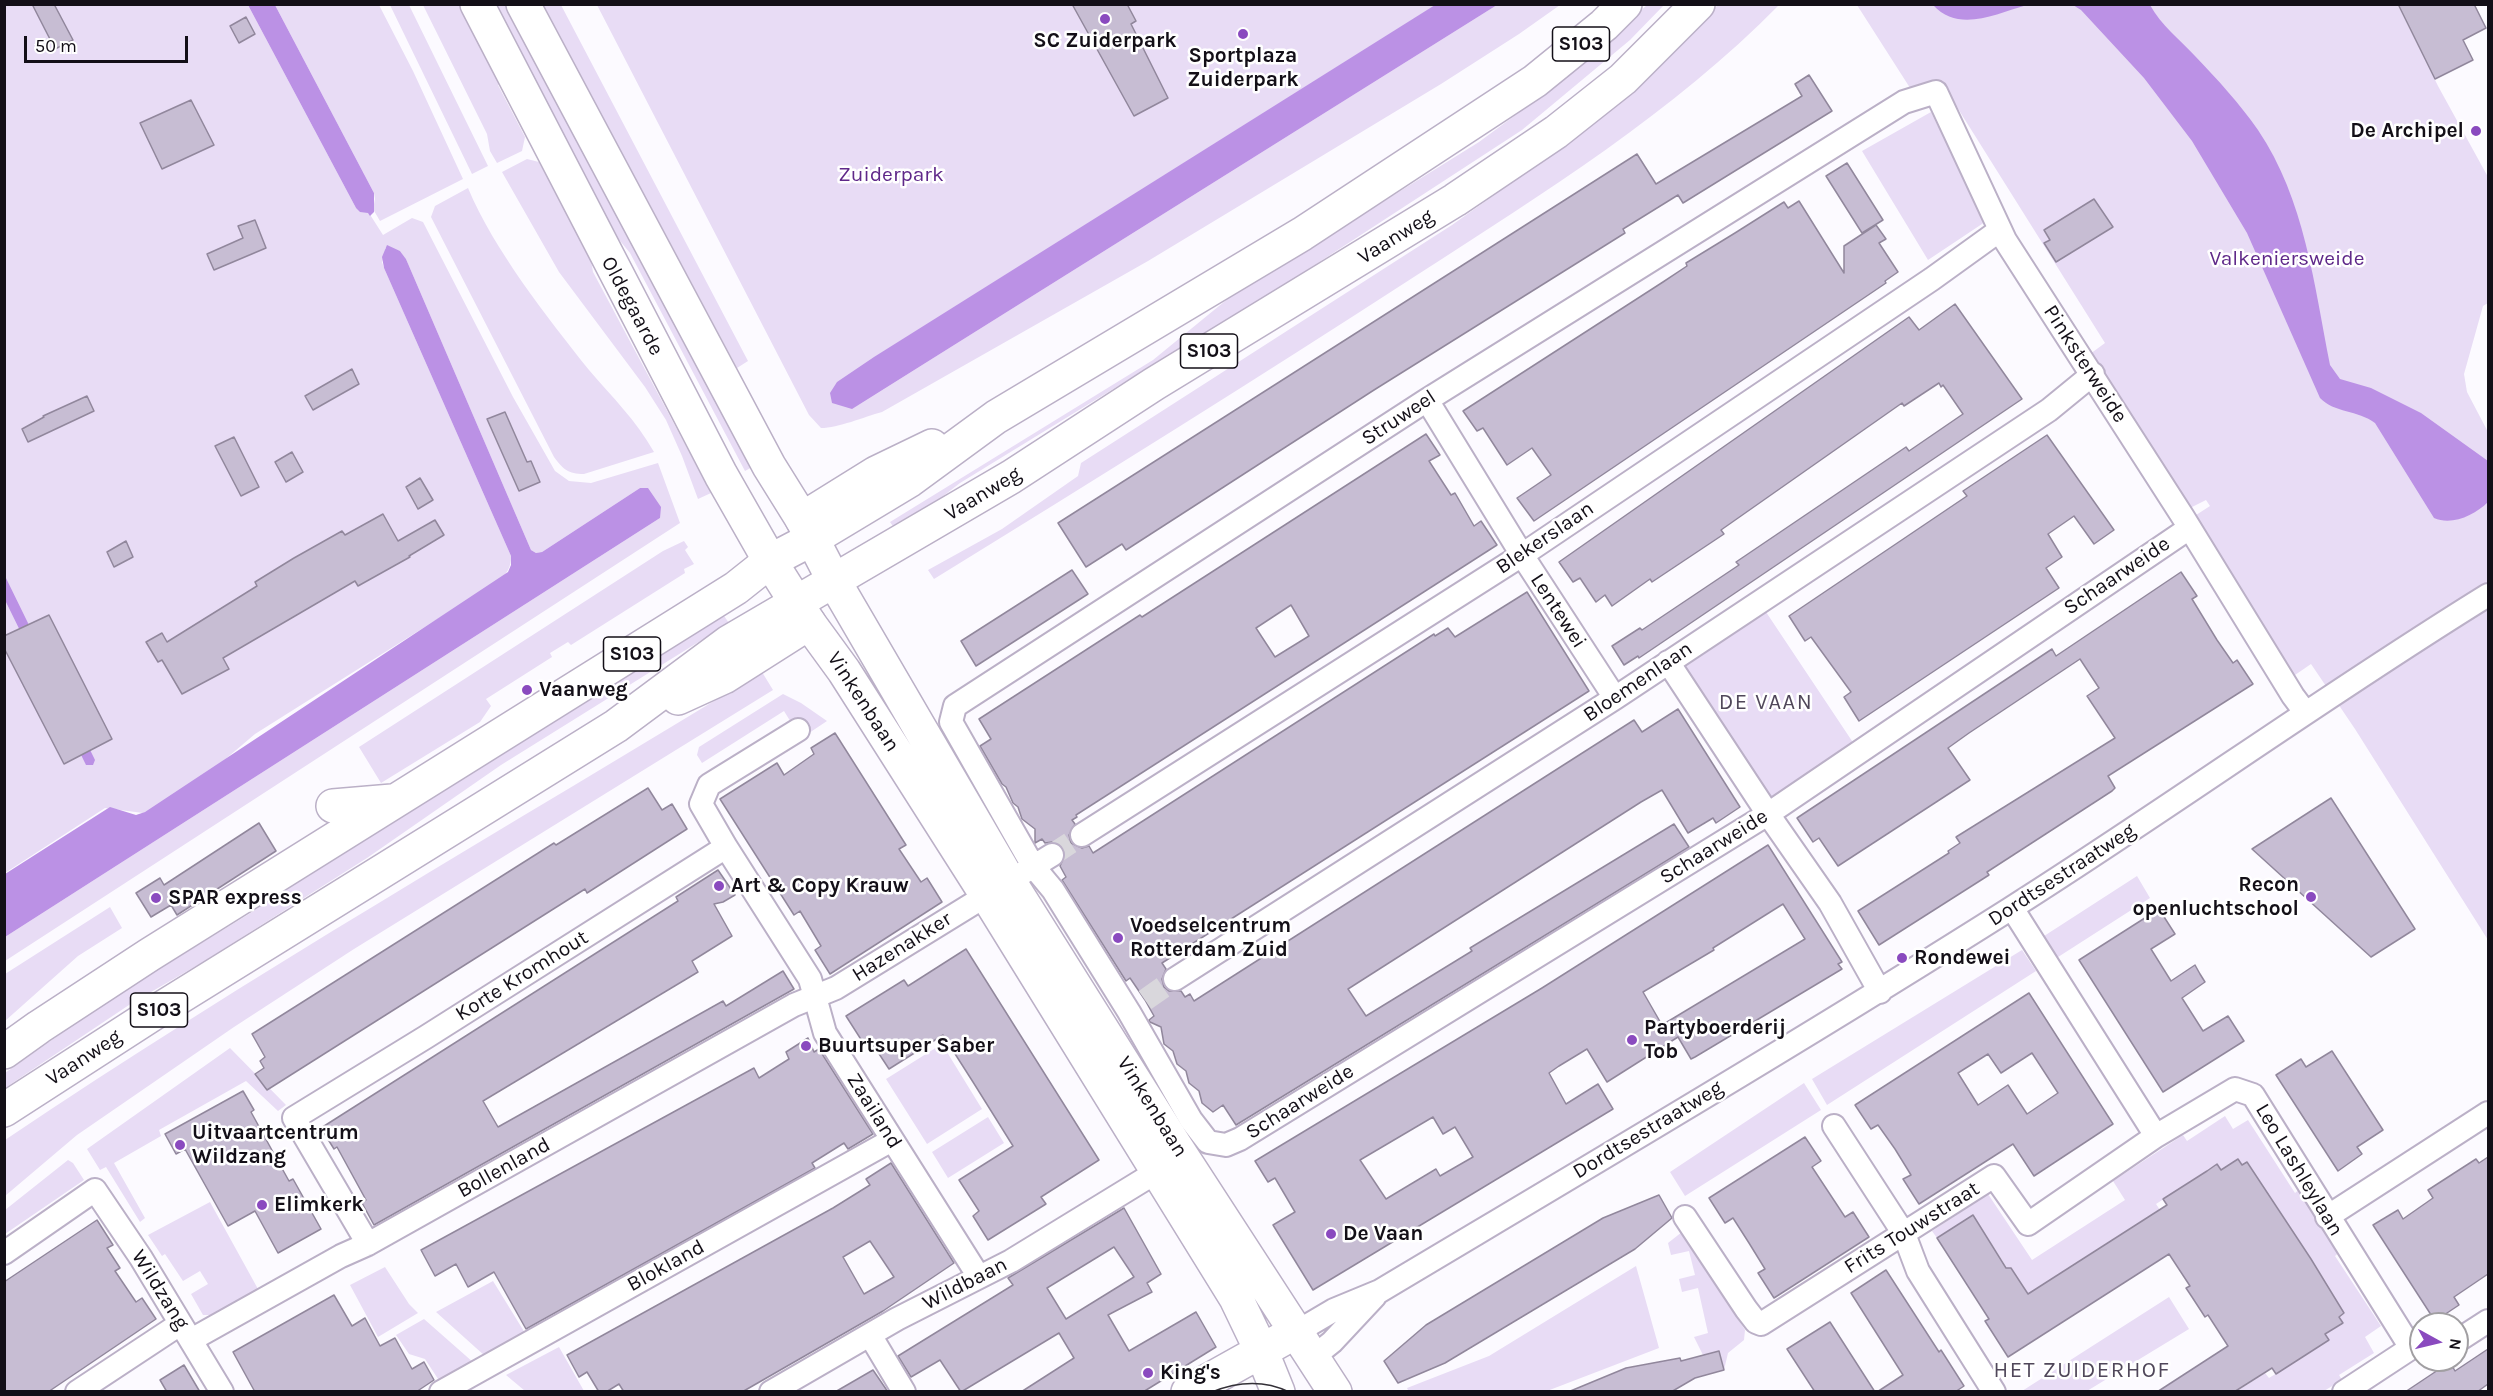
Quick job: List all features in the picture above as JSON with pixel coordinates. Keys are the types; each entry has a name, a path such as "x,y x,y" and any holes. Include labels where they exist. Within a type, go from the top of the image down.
{"main road":[{"name":"Oldegaarde","path":"477,4 710,454 802,613"},
{"path":"523,4 768,466 807,529 834,581"},
{"name":"S103","path":"4,1052 128,969 735,588 807,529 842,492 896,462 996,417 1302,234 1535,81 1604,25 1625,4"},
{"name":"Vaanweg","path":"4,1110 162,1008 616,726 729,642 802,613 834,581 888,552 1011,477 1154,384 1455,200 1556,132 1623,79 1698,4"},
{"name":"Vinkenbaan","path":"834,581 1020,874 1158,1172 1236,1298 1261,1350 1277,1391"},
{"name":"Vinkenbaan","path":"802,613 844,671 1020,874 1126,1014 1304,1345 1335,1392"},
{"path":"333,806 396,801"},
{"path":"128,969 139,956 154,929"},
{"name":"Dordtsestraatweg","path":"1188,1392 1261,1350 1304,1345"},
{"name":"Dordtsestraatweg","path":"1277,1391 1304,1345"}],"street":[{"name":"Pinksterweide","path":"1847,138 1904,102 1936,92 2000,230 2305,712"},
{"name":"Struweel","path":"955,706 1427,400 1847,138"},
{"name":"Blekerslaan","path":"1082,835 1521,555 1932,279 2000,230"},
{"name":"Bloemenlaan","path":"1175,978 1615,698 2049,410 2092,374"},
{"name":"Lentewei","path":"1427,400 1521,555 1615,698"},
{"name":"Schaarweide","path":"1226,1145 1250,1133 1768,814 2188,529"},
{"name":"Dordtsestraatweg","path":"1304,1345 1332,1342 1380,1291 1880,992 2150,819 2305,712 2488,595"},
{"path":"1668,662 1768,814 1830,903 1880,992"},
{"name":"Vinkenbaan","path":"955,706 951,722 1020,874"},
{"path":"726,847 701,804 709,785 798,730"},
{"name":"Zaailand","path":"726,847 810,979 825,1033 979,1277"},
{"name":"Korte Kromhout","path":"368,1244 294,1118 726,847"},
{"name":"Hazenakker","path":"816,998 836,988 1020,874"},
{"path":"2012,908 2157,1136"},
{"name":"Bollenland","path":"77,1392 186,1332 368,1244 794,1005 816,998"},
{"name":"Vinkenbaan","path":"1126,1014 1191,1120 1208,1142 1226,1145"},
{"name":"Leo Lashleylaan","path":"2157,1136 2235,1089 2253,1095 2327,1217 2409,1339"},
{"path":"2327,1217 2488,1113"},
{"path":"1834,1126 1904,1234 1918,1271 1994,1392"},
{"name":"Frits Touwstraat","path":"1685,1217 1755,1322 1761,1324 1994,1176 2028,1224 2157,1136"},
{"name":"Blokland","path":"441,1392 892,1140"},
{"name":"Wildbaan","path":"771,1392 870,1335 1011,1261 1158,1172"},
{"name":"Wildzang","path":"4,1253 95,1190 135,1248 222,1392"},
{"path":"2469,1333 2488,1321"},
{"path":"870,1335 904,1392"},
{"name":"Leo Lashleylaan","path":"2344,1392 2409,1353"}],"green space":[{"path":"5,5 248,5 356,208 369,213 383,235 412,218 423,222 513,397 555,471 569,481 591,483 658,463 680,523 5,961 5,937 660,518 640,488 542,552 536,553 531,550 406,259 400,251 385,248 382,262 384,268 511,556 508,570 493,585 255,734 182,796 143,813 105,808 5,873"},
{"path":"275,5 379,5 413,71 463,179 380,221 373,209 374,193"},
{"path":"390,5 409,5 488,166 472,174"},
{"path":"423,5 470,5 503,82 498,85 525,137 522,151 497,163 490,151 487,134"},
{"path":"486,5 515,5 763,461 745,471 630,253 598,214"},
{"path":"543,5 561,5 748,361 737,368"},
{"name":"Zuiderpark","path":"597,5 1488,5 852,409 1497,5 1560,5 1441,84 1148,261 882,412 821,428 809,415"},
{"path":"1647,5 1664,5 1630,40 1522,130 1304,272 960,483 897,532 890,522 1153,360 1230,297 1479,142 1571,74"},
{"path":"1718,5 1779,5 1696,81 1652,116 1560,182 1297,352 934,579 928,570 1002,529 1078,476 1081,463 1452,225 1566,144"},
{"name":"Valkeniersweide","path":"1857,5 2398,5 2438,86 2488,177 2488,303 2483,306 2464,374 2467,392 2488,432 2488,940 2355,729 2311,664 2295,675 2193,517 2210,506 2206,500 2188,509 2090,354 2105,343 1940,80 1912,91"},
{"path":"1931,112 1985,222 1928,260 1862,151"},
{"path":"527,159 539,162 583,245 588,243 593,272 711,493 698,499 666,420 645,387 559,272 502,172"},
{"path":"468,188 492,235 522,282 589,370 632,419 654,452 584,474 566,470 554,457 431,217 435,206"},
{"path":"684,541 688,547 685,550 694,564 684,569 685,573 571,645 568,642 550,653 552,657 486,699 491,706 480,722 381,783 359,747 663,551"},
{"path":"1766,612 1854,744 1767,802 1680,670"},
{"path":"722,613 729,623 501,765 367,858 203,962 132,1003 5,1088 5,1073 113,997 249,914 358,840"},
{"path":"762,672 773,690 354,949 234,1027 77,1135 5,1196 5,1140 285,960"},
{"path":"783,694 827,721 809,733 801,719 792,724 784,711 702,763 697,755 699,747"},
{"path":"2137,876 2150,898 2055,959 2041,938"},
{"path":"110,907 122,928 78,956 5,1021 5,974"},
{"path":"2022,950 2036,971 1827,1105 1812,1079"},
{"path":"942,1044 982,1109 927,1144 886,1079"},
{"path":"230,1048 286,1105 278,1111 246,1081 159,1130 161,1136 114,1163 145,1218 140,1222 106,1167 100,1170 87,1149"},
{"path":"1804,1083 1821,1110 1685,1196 1670,1172"},
{"path":"2225,1116 2233,1129 2248,1120 2295,1193 2301,1188 2341,1251 2335,1256 2381,1326 2365,1337 2374,1353 2339,1375 2342,1380 2324,1391 2237,1391 2265,1373 2269,1378 2316,1348 2313,1342 2343,1323 2238,1159 2208,1178 2204,1173 2156,1204 2160,1210 2025,1296 1973,1215 1937,1238 1932,1231 1988,1194 2032,1260 2125,1200 2113,1181 2183,1135 2187,1141"},
{"path":"988,1117 1004,1143 948,1178 932,1152"},
{"path":"68,1160 73,1163 84,1180 5,1234 5,1210"},
{"path":"210,1202 258,1289 210,1315 203,1315 191,1294 208,1284 200,1271 183,1281 165,1254 162,1256 148,1235"},
{"path":"1682,1232 1745,1330 1744,1340 1728,1353 1724,1370 1719,1351 1703,1355 1694,1337 1708,1333 1698,1288 1682,1292 1679,1279 1695,1275 1689,1251 1671,1255 1668,1243"},
{"path":"1636,1266 1659,1348 1547,1391 1409,1392 1407,1388 1489,1356"},
{"path":"385,1267 409,1304 418,1313 378,1337 350,1285"},
{"path":"493,1281 525,1333 485,1356 436,1312"},
{"path":"2169,1297 2189,1329 2087,1391 2022,1391"},
{"path":"424,1319 474,1363 440,1382 425,1359 409,1354 396,1335"},
{"path":"559,1347 584,1391 525,1391 506,1375"}],"shaded area":[{"path":"248,5 275,5 374,193 374,212 370,216 356,208"},
{"path":"1435,5 1497,5 852,409 832,403 830,393 837,382 874,357"},
{"path":"1933,5 2027,5 1978,19 1966,20 1943,13"},
{"path":"2073,5 2150,5 2165,26 2236,101 2258,130 2287,185 2306,243 2330,365 2340,379 2371,388 2421,413 2488,461 2488,502 2483,507 2456,520 2434,518 2375,423 2332,406 2320,398 2247,233 2192,141 2144,78 2081,10"},
{"path":"387,245 400,251 406,259 531,550 536,553 542,552 640,488 648,488 661,507 660,518 5,937 5,874 110,807 136,815 145,812 508,572 511,556 384,268 382,257"},
{"path":"4,574 95,760 93,765 86,765 5,600"}],"building":[{"path":"32,4 54,4 73,40 55,49"},
{"path":"1072,4 1127,4 1136,21 1131,24 1168,98 1134,116"},
{"path":"2398,4 2474,4 2486,28 2463,40 2473,60 2435,79"},
{"path":"246,17 255,34 239,43 230,26"},
{"path":"1809,75 1832,111 1683,203 1678,195 1623,229 1625,233 1374,390 1126,550 1122,544 1086,567 1058,523 1637,154 1656,184 1802,96 1795,84"},
{"path":"191,100 214,145 162,169 140,123"},
{"path":"1847,163 1883,220 1862,233 1826,176"},
{"path":"2094,199 2113,227 2056,262 2044,243 2050,240 2044,230"},
{"path":"1799,201 1844,273 1844,246 1876,225 1886,239 1879,243 1898,272 1885,281 1886,283 1534,521 1517,498 1551,475 1532,448 1507,465 1483,428 1477,431 1463,411 1663,282 1687,266 1686,263 1784,202 1788,208"},
{"path":"255,220 266,248 214,270 207,254 243,238 238,226"},
{"path":"1955,304 2022,399 1639,658 1638,656 1624,665 1612,646 1640,628 1642,630 1739,565 1736,562 1906,447 1909,451 1963,414 1943,385 1941,387 1939,383 1904,406 1902,403 1721,530 1724,534 1652,582 1650,579 1612,606 1605,595 1596,602 1580,578 1573,582 1559,562 1909,317 1919,330"},
{"path":"352,369 359,384 313,410 305,396"},
{"path":"87,396 94,411 28,442 22,429 43,416"},
{"path":"505,412 527,462 531,461 540,482 519,491 487,419"},
{"path":"1426,434 1440,455 1429,461 1451,495 1455,493 1474,526 1481,521 1497,545 1076,815 1077,817 1072,820 1075,824 1069,835 1071,843 1082,848 1089,846 1093,853 1434,634 1435,636 1448,628 1455,637 1527,592 1589,691 1162,963 1166,969 1162,979 1164,987 1169,991 1181,991 1185,997 1190,994 1194,1001 1634,720 1642,732 1678,709 1740,807 1716,823 1713,818 1688,833 1662,790 1641,802 1348,989 1366,1016 1472,951 1470,948 1674,824 1689,847 1236,1125 1223,1105 1213,1112 1202,1103 1199,1091 1189,1083 1186,1071 1177,1064 1173,1051 1164,1044 1161,1027 1150,1022 1149,1020 1154,1016 1145,1000 1130,978 1126,981 1062,880 1066,877 1060,866 1065,855 1063,847 1052,842 1045,843 1042,839 1035,843 1035,829 1022,819 1018,807 1013,803 1006,787 980,746 991,739 979,719 1140,615 1142,617","holes":["1291,605 1309,636 1275,657 1256,628"]},
{"path":"2047,435 2114,530 2094,544 2074,516 2048,534 2062,557 2046,568 2059,588 1859,721 1844,697 1851,692 1811,637 1805,641 1789,616 1967,496 1963,491"},
{"path":"234,437 259,487 241,496 215,446"},
{"path":"292,452 303,472 286,482 275,462"},
{"path":"420,478 433,500 418,509 406,487"},
{"path":"383,514 398,541 435,520 444,535 358,586 355,581 223,658 229,669 182,694 162,660 158,662 146,642 162,633 167,642 257,586 255,582 294,558 342,531 345,535"},
{"path":"126,541 133,557 114,567 107,552"},
{"path":"1072,570 1088,594 976,666 961,641"},
{"path":"2181,572 2197,596 2192,599 2217,640 2233,663 2237,660 2253,684 2108,776 2115,788 2112,791 1987,872 1989,875 1879,945 1858,911 1949,853 1948,851 1960,843 1956,837 2115,738 2087,696 2099,688 2080,659 1969,733 1948,748 1970,780 1838,866 1819,838 1813,842 1797,818 2052,649 2056,656"},
{"path":"49,615 112,739 64,764 4,648 4,636"},
{"path":"835,733 906,845 899,849 921,882 927,878 942,902 830,974 815,950 821,946 800,911 794,915 720,799 777,763 784,775 814,754 811,748"},
{"path":"648,788 662,810 672,804 687,829 587,893 585,889 267,1090 255,1074 264,1068 260,1061 265,1057 252,1034 554,843 556,845"},
{"path":"2331,798 2415,929 2371,957 2252,849"},
{"path":"259,823 276,851 177,915 171,905 151,917 136,893 160,878 164,885"},
{"path":"1768,845 1842,962 1838,964 1842,969 1691,1059 1678,1037 1607,1082 1587,1049 1559,1066 1549,1073 1566,1104 1598,1084 1613,1109 1313,1290 1273,1225 1295,1212 1275,1178 1268,1182 1255,1161 1542,988","holes":["1783,904 1805,939 1662,1025 1643,992 1714,950 1713,948","1433,1117 1443,1134 1455,1127 1473,1157 1440,1176 1436,1169 1386,1199 1360,1160"]},
{"path":"718,870 735,895 714,904 732,936 692,961 698,972 483,1101 498,1127 723,1001 726,1006 783,971 794,989 374,1225 362,1203 366,1200 337,1147 334,1149 321,1128 678,901 676,897"},
{"path":"2159,909 2175,934 2151,949 2171,981 2195,965 2205,982 2182,998 2203,1031 2228,1016 2244,1041 2163,1092 2079,960"},
{"path":"966,949 1099,1160 1041,1197 1046,1204 988,1240 973,1216 979,1211 959,1180 1013,1146 973,1082 943,1035 889,1069 868,1037 862,1041 846,1016 904,980 908,986"},
{"path":"2029,993 2113,1124 2034,1176 2013,1144 1919,1204 1903,1179 1911,1175 1895,1149 1878,1125 1871,1129 1855,1105","holes":["2032,1053 2058,1093 2027,1114 2008,1085 1978,1105 1958,1073 1988,1054 2001,1073"]},
{"path":"808,1038 814,1052 819,1049 873,1134 848,1149 844,1143 812,1163 815,1168 526,1329 494,1272 468,1287 456,1264 435,1276 421,1250 754,1068 759,1078 789,1059 786,1052"},
{"path":"2332,1051 2383,1130 2357,1147 2362,1154 2338,1171 2276,1075 2301,1059 2306,1067"},
{"path":"243,1091 254,1110 251,1112 289,1181 293,1179 321,1229 278,1253 255,1211 228,1226 185,1149 176,1154 165,1134"},
{"path":"1805,1137 1821,1161 1812,1167 1845,1217 1853,1212 1869,1237 1774,1298 1758,1273 1765,1269 1733,1218 1725,1223 1709,1198"},
{"path":"2488,1157 2488,1274 2454,1297 2459,1305 2448,1312 2429,1312 2373,1225 2398,1210 2403,1219 2433,1198 2428,1190 2476,1159 2479,1163"},
{"path":"2238,1159 2242,1165 2247,1162 2344,1313 2339,1317 2343,1323 2325,1334 2329,1340 2276,1374 2272,1368 2234,1392 2157,1392 2228,1346 2208,1315 2205,1317 2186,1288 2190,1286 2169,1254 2008,1357 1985,1321 1989,1319 1937,1238 1973,1215 2006,1268 2011,1268 2028,1294 2167,1205 2163,1199 2217,1164 2221,1170"},
{"path":"891,1163 954,1263 883,1311 742,1392 624,1392 619,1384 606,1392 599,1392 587,1372 579,1377 567,1355 833,1208 870,1185 866,1179","holes":["870,1241 894,1277 864,1294 843,1257"]},
{"path":"1659,1195 1672,1218 1635,1249 1445,1363 1398,1383 1384,1361 1426,1325 1603,1218"},
{"path":"1124,1208 1161,1274 1147,1283 1152,1292 1108,1315 1129,1351 1196,1312 1216,1347 1143,1392 1021,1392 1074,1358 1059,1333 961,1392 940,1360 911,1377 898,1356 1013,1285 1008,1278","holes":["1114,1247 1134,1277 1066,1319 1047,1288"]},
{"path":"97,1220 113,1245 107,1248 120,1268 115,1271 136,1302 142,1298 156,1319 48,1392 4,1392 4,1282"},
{"path":"1886,1270 1964,1386 1955,1392 1877,1392 1903,1375 1851,1293"},
{"path":"334,1295 352,1326 365,1318 380,1346 395,1338 412,1369 424,1362 434,1380 416,1392 255,1392 233,1352"},
{"path":"1830,1322 1875,1392 1815,1392 1787,1349"},
{"path":"2488,1349 2488,1384 2477,1392 2405,1392 2435,1372 2469,1372 2469,1362"},
{"path":"1719,1351 1724,1370 1695,1378 1671,1392 1568,1392 1626,1368 1680,1358 1681,1361"},
{"path":"184,1365 200,1392 167,1392 160,1380"},
{"path":"873,1370 888,1392 835,1392"}],"tunnel":[{"path":"1052,855 1082,835"},
{"path":"1145,1000 1175,979"}],"tram line":[{"path":"1212,1392 1241,1384 1260,1384 1289,1392"}],"place":[{"name":"SC Zuiderpark","path":"1105,19"},
{"name":"Sportplaza Zuiderpark","path":"1243,34"},
{"name":"De Archipel","path":"2476,131"},
{"name":"Vaanweg","path":"527,690"},
{"name":"Art & Copy Krauw","path":"719,886"},
{"name":"Recon openluchtschool","path":"2311,897"},
{"name":"SPAR express","path":"156,898"},
{"name":"Voedselcentrum Rotterdam Zuid","path":"1118,938"},
{"name":"Rondewei","path":"1902,958"},
{"name":"Partyboerderij Tob","path":"1632,1040"},
{"name":"Buurtsuper Saber","path":"806,1046"},
{"name":"Uitvaartcentrum Wildzang","path":"180,1145"},
{"name":"Elimkerk","path":"262,1205"},
{"name":"De Vaan","path":"1331,1234"},
{"name":"King's","path":"1148,1373"}],"district":[{"name":"DE VAAN","path":"1766,703"},
{"name":"HET ZUIDERHOF","path":"2082,1371"}]}
